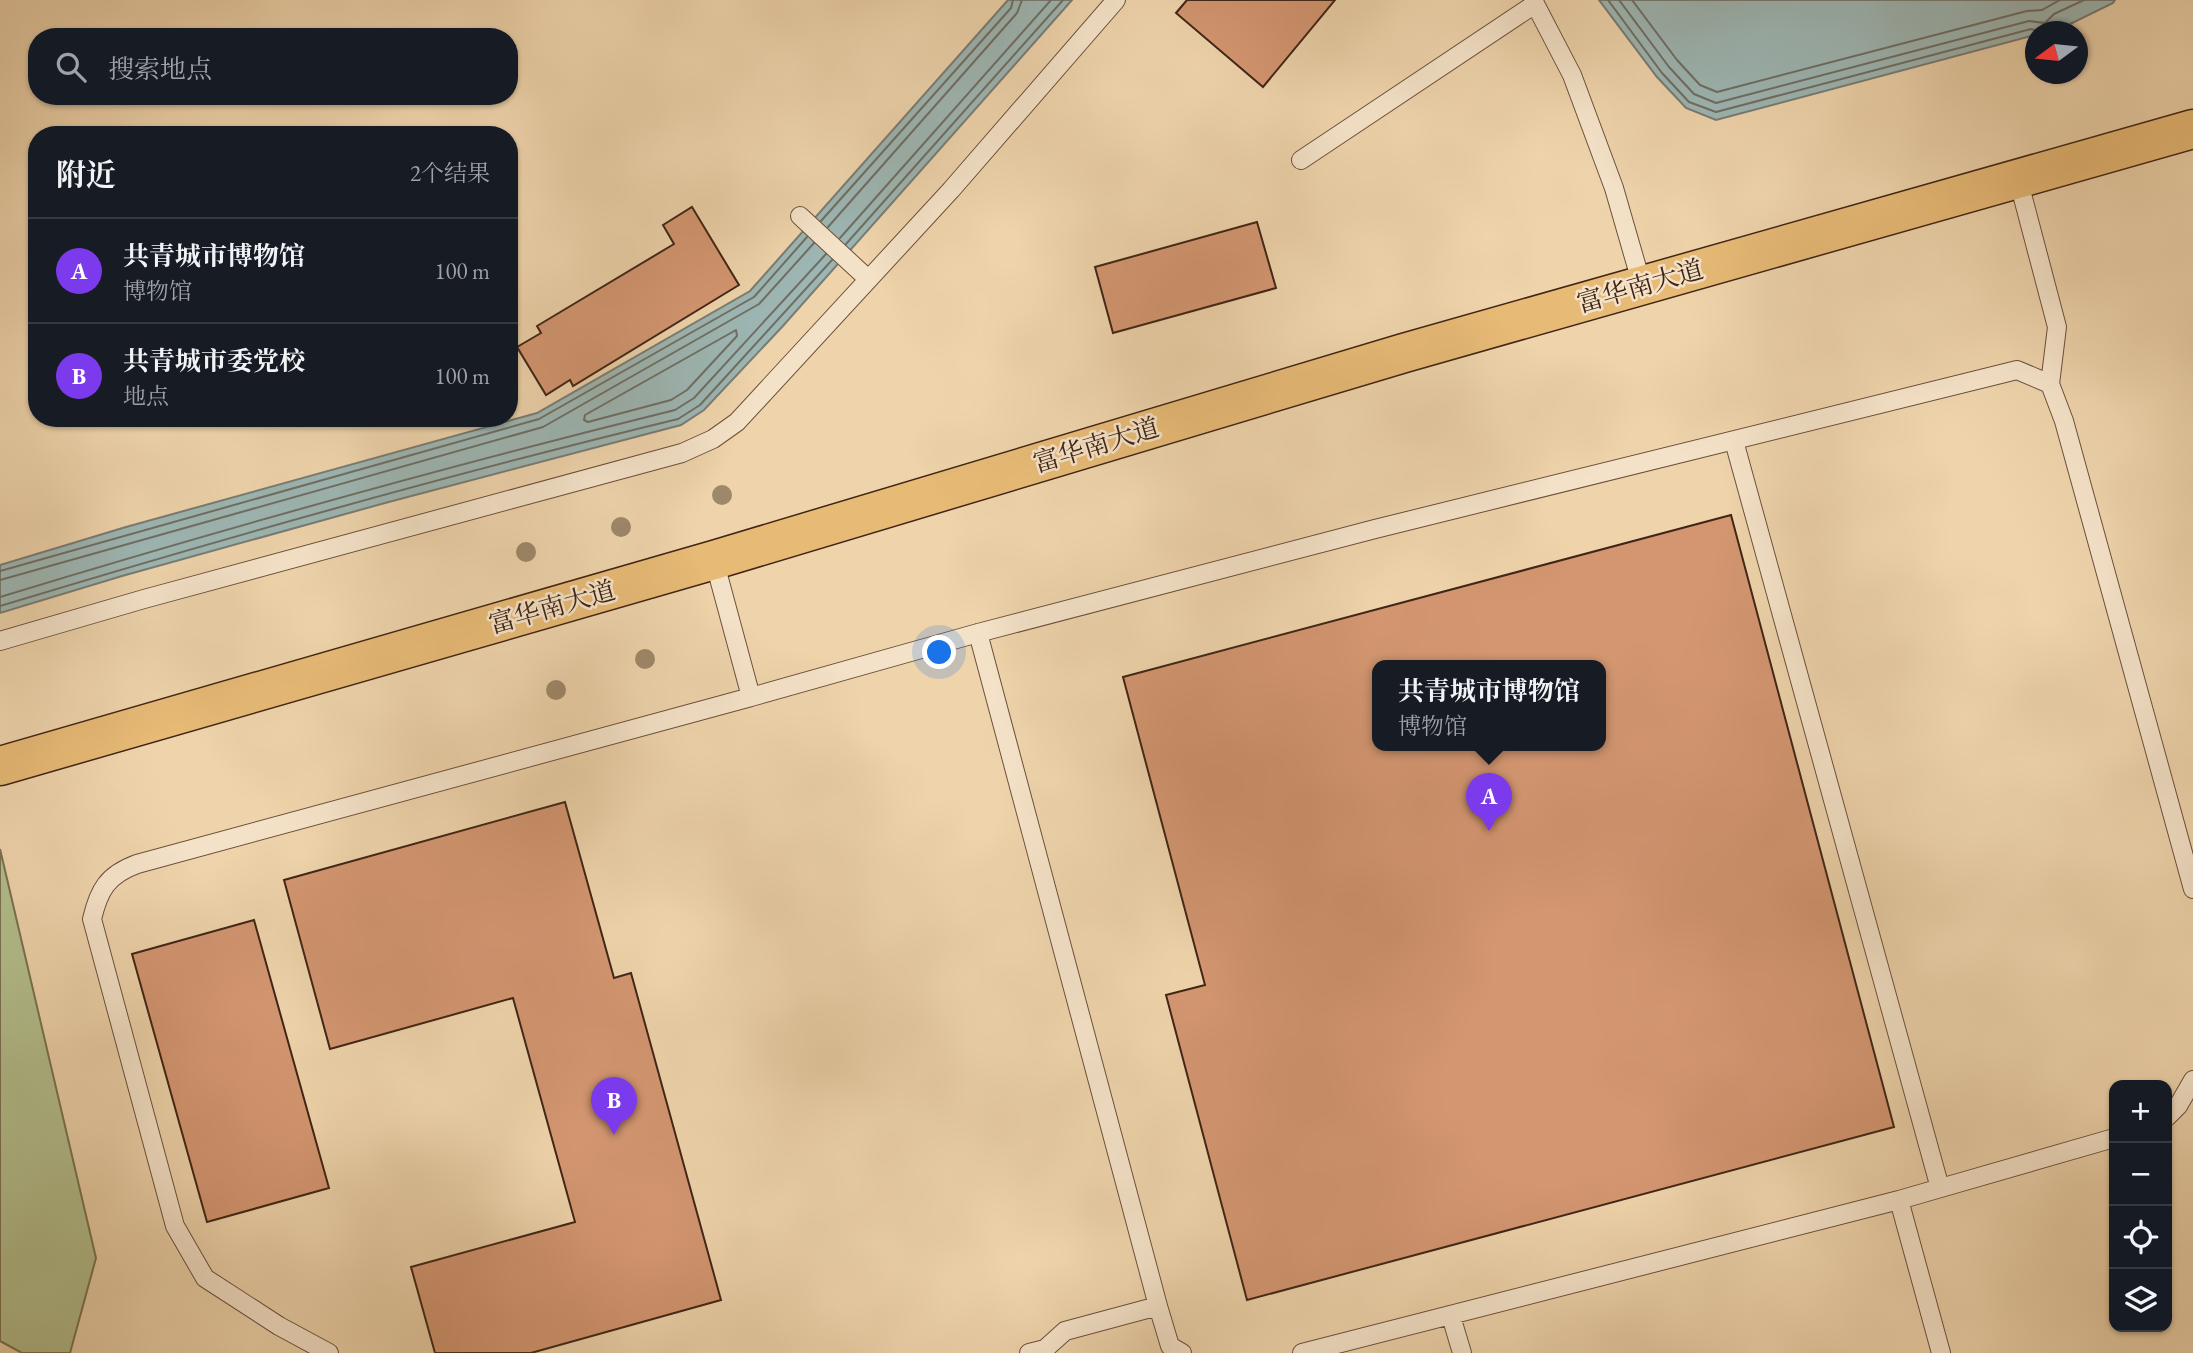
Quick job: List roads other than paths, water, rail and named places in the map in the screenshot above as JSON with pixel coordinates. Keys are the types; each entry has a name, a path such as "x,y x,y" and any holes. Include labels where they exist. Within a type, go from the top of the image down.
{"main road":[{"name":"富华南大道","path":"0,765 714,560 1404,353 2193,129"}],"lane":[{"path":"0,641 144,599 682,453 713,439 737,422 951,190 1116,0"},
{"path":"1301,160 1534,2 1572,75 1614,188 1643,285"},
{"path":"2018,179 2057,327 2050,384 2064,421 2193,889"},
{"path":"800,216 868,279"},
{"path":"329,1353 279,1326 205,1278 175,1226 92,919 99,892 119,870 978,633 1375,529 2017,370 2050,384"},
{"path":"1734,441 1940,1188"},
{"path":"714,560 751,697"},
{"path":"978,633 1158,1306 1170,1346 1182,1353"},
{"path":"2172,1112 2193,1080"},
{"path":"1302,1353 1899,1200 2109,1139"},
{"path":"1899,1200 1941,1353"},
{"path":"1029,1353 1045,1349 1065,1331 1158,1306"},
{"path":"1451,1316 1462,1353"}],"water":[{"path":"1008,0 1072,0 782,327 704,410 681,425 385,503 0,613 0,565 126,527 487,427 518,427 518,418 537,413 750,291"},
{"path":"1599,0 2115,0 2076,21 2025,21 2025,38 1716,120 1686,108 1657,77"}],"place":[{"name":"共青城市博物馆","path":"1489,831"},
{"name":"共青城市委党校","path":"614,1135"}]}
